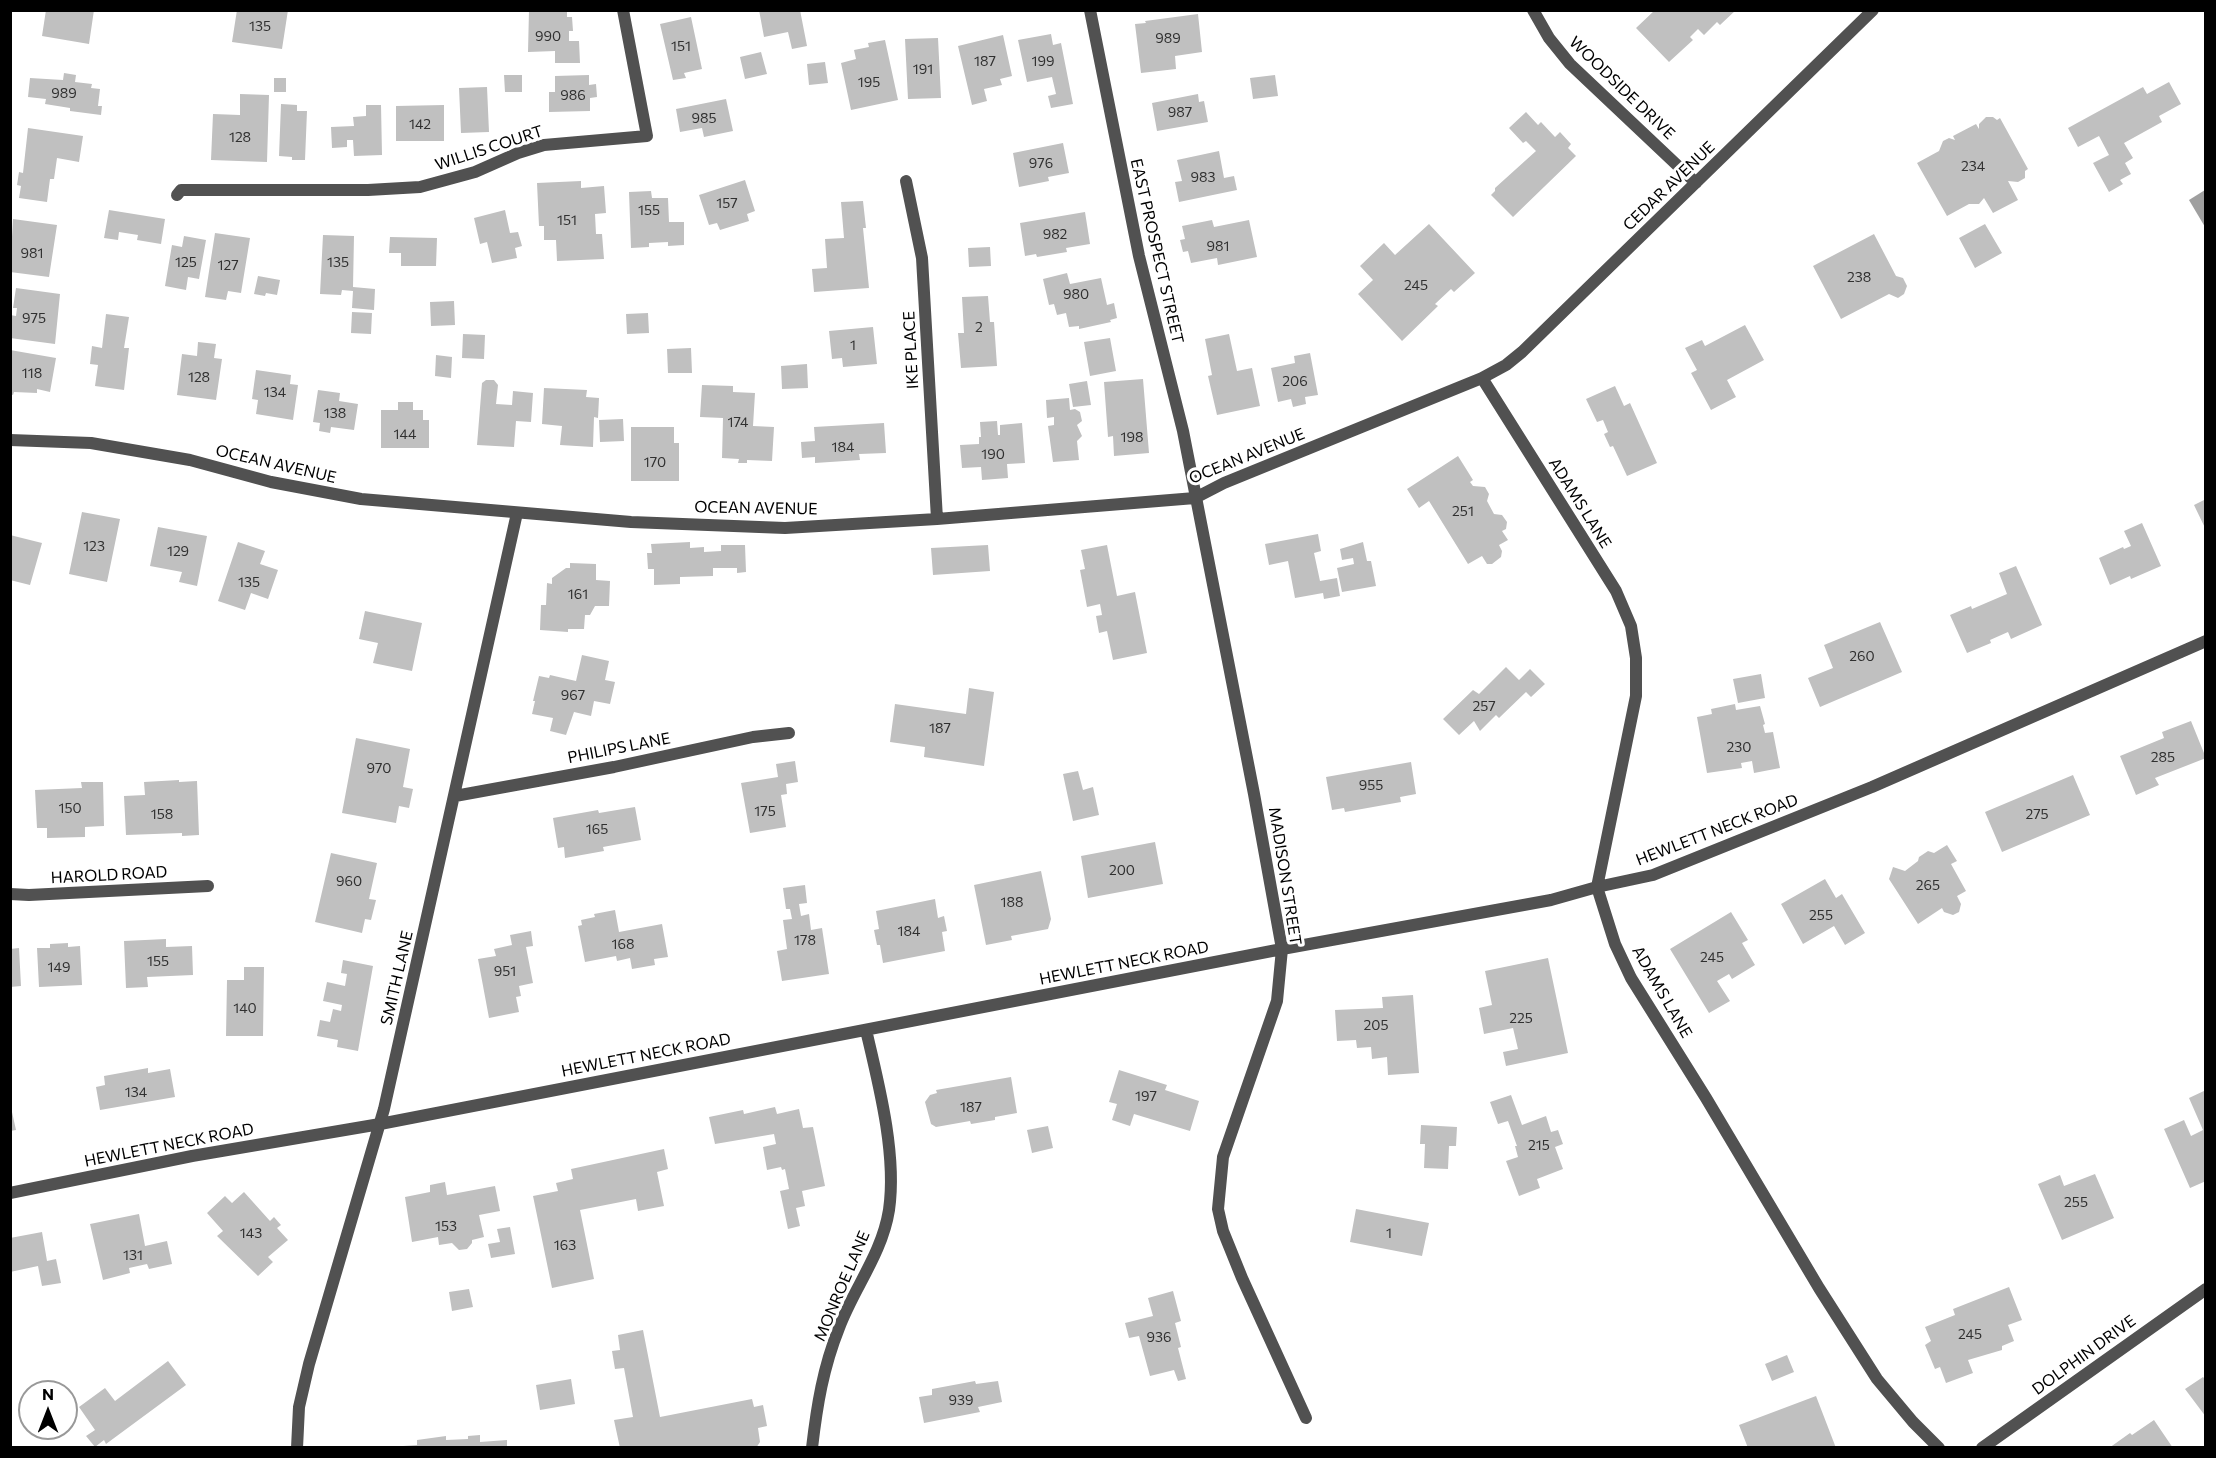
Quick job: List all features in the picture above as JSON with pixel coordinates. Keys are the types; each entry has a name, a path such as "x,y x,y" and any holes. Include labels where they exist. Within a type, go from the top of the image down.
{"street":[{"name":"WILLIS COURT","path":"177,195 181,190 368,190 420,187 475,172 518,153 544,145 647,136 623,10"},
{"name":"EAST PROSPECT STREET","path":"1090,10 1139,256 1183,431 1195,498"},
{"name":"WOODSIDE DRIVE","path":"1533,10 1549,38 1570,64 1696,183"},
{"name":"CEDAR AVENUE","path":"1482,378 1506,365 1522,352 1873,10"},
{"name":"IKE PLACE","path":"906,181 922,258 937,519"},
{"name":"OCEAN AVENUE","path":"10,440 91,443 190,460 271,482 361,499 632,522 785,528 937,519 1195,498 1235,479 1482,378"},
{"name":"ADAMS LANE","path":"1482,378 1616,591 1624,605 1631,626 1636,658 1636,696 1597,887 1615,944 1631,978 1706,1098 1819,1288 1877,1379 1913,1422 1939,1448"},
{"name":"MADISON STREET","path":"1195,498 1254,794 1282,949 1277,1001 1223,1157 1218,1209 1223,1231 1242,1278 1306,1418"},
{"name":"SMITH LANE","path":"297,1448 299,1407 309,1364 380,1124 518,513"},
{"name":"HEWLETT NECK ROAD","path":"10,1193 192,1156 380,1124 1282,949 1551,900 1653,875 1872,787 2205,641"},
{"name":"PHILIPS LANE","path":"455,796 614,767 753,737 789,733"},
{"name":"HAROLD ROAD","path":"10,894 208,886"},
{"name":"MONROE LANE","path":"812,1448 820,1387 836,1335 878,1251 891,1191 886,1123 866,1030"},
{"name":"DOLPHIN DRIVE","path":"1982,1448 2205,1289"}],"shaded area":[{"path":"2205,190 2205,227 2189,200"}],"building":[{"path":"46,10 94,10 89,44 42,36"},
{"path":"237,10 288,10 282,49 232,42"},
{"path":"529,10 567,10 567,17 572,17 573,31 569,31 569,41 579,41 580,63 555,63 555,51 528,52"},
{"path":"759,10 800,10 807,46 792,49 788,32 764,37"},
{"path":"1655,10 1736,10 1720,25 1717,22 1704,35 1698,29 1690,37 1693,40 1669,62 1636,28"},
{"path":"1198,14 1202,52 1175,56 1176,69 1141,73 1135,24"},
{"path":"691,17 702,69 684,73 686,78 673,80 660,24"},
{"path":"1051,34 1053,45 1061,43 1073,104 1051,108 1048,96 1056,94 1052,77 1027,82 1018,40"},
{"path":"1003,35 1012,76 1000,79 1002,85 984,89 987,101 972,105 958,46"},
{"path":"938,38 941,98 908,99 905,39"},
{"path":"885,40 898,100 851,110 841,63 856,59 854,50 869,47 868,43"},
{"path":"761,52 767,74 745,79 740,57"},
{"path":"825,62 828,83 809,85 807,64"},
{"path":"64,73 76,75 75,82 92,84 91,88 100,89 98,106 102,106 101,115 70,111 70,108 45,104 46,99 28,97 30,78 63,80"},
{"path":"504,75 522,75 522,92 505,92"},
{"path":"589,75 589,85 596,84 597,97 590,98 590,111 549,112 549,92 555,92 555,76"},
{"path":"1275,75 1278,96 1253,99 1250,78"},
{"path":"274,78 286,78 286,92 274,92"},
{"path":"2169,82 2181,104 2159,116 2162,122 2124,143 2133,158 2125,163 2131,174 2120,180 2123,184 2109,192 2093,163 2109,155 2099,136 2078,147 2068,128 2143,87 2147,94"},
{"path":"487,87 489,132 461,133 459,88"},
{"path":"240,94 269,95 267,162 211,160 213,114 240,115"},
{"path":"1198,94 1199,102 1204,101 1208,122 1157,131 1152,103"},
{"path":"726,99 733,131 704,137 702,128 680,132 676,109"},
{"path":"281,104 297,105 297,111 307,111 305,160 292,160 292,157 279,156"},
{"path":"366,105 381,105 382,155 354,156 353,140 347,140 347,147 332,148 331,127 354,126 353,117 366,116"},
{"path":"444,105 444,141 396,141 396,106"},
{"path":"1526,112 1538,125 1541,122 1555,137 1560,132 1571,144 1568,148 1576,156 1513,217 1491,195 1495,188 1536,151 1526,141 1523,143 1509,128"},
{"path":"1986,117 1993,117 1997,120 2000,118 2028,169 2025,171 2025,178 2018,182 2008,181 2018,200 1993,213 1984,198 1979,204 1969,204 1947,216 1917,163 1939,151 1943,141 1949,138 1955,140 1953,136 1976,124 1979,129 1979,124"},
{"path":"28,128 83,136 79,162 57,158 54,179 50,179 47,202 19,198 21,186 17,185 19,172 23,173"},
{"path":"1063,143 1069,173 1048,177 1049,181 1019,187 1013,153"},
{"path":"1219,151 1224,178 1234,176 1237,190 1179,202 1175,182 1182,181 1177,160"},
{"path":"745,180 755,211 747,214 749,221 720,230 717,223 709,225 699,195"},
{"path":"581,181 581,188 604,186 606,213 595,214 596,234 602,234 604,259 557,261 556,240 544,240 544,226 539,226 537,183"},
{"path":"651,191 652,198 668,198 669,222 684,222 684,245 668,246 668,242 649,243 649,247 631,248 629,192"},
{"path":"863,201 866,228 863,228 869,288 814,292 812,269 827,268 825,239 844,238 841,202"},
{"path":"109,210 165,219 161,244 137,240 138,235 119,232 118,240 104,238"},
{"path":"505,210 510,233 518,232 522,246 515,248 517,258 492,263 487,242 480,244 474,218"},
{"path":"1085,212 1090,244 1066,248 1067,252 1037,257 1036,254 1025,256 1020,223"},
{"path":"13,219 57,225 49,277 10,272"},
{"path":"1212,220 1214,227 1249,220 1257,257 1218,265 1217,258 1191,263 1188,251 1183,252 1180,240 1185,239 1182,226"},
{"path":"1429,224 1475,273 1454,292 1451,289 1435,304 1438,306 1402,341 1358,294 1373,280 1360,266 1384,243 1395,255"},
{"path":"1985,224 2002,253 1975,268 1959,238"},
{"path":"215,233 250,238 241,293 228,291 226,300 205,297"},
{"path":"1874,234 1896,276 1903,278 1907,286 1904,294 1898,298 1889,294 1841,319 1813,266"},
{"path":"323,235 354,236 353,287 375,289 374,310 352,308 353,291 342,290 341,295 320,294"},
{"path":"184,236 206,240 199,279 188,277 186,290 165,286 172,245 182,247"},
{"path":"390,237 437,238 436,266 401,266 401,253 389,253"},
{"path":"990,247 991,266 969,267 968,248"},
{"path":"1067,273 1070,284 1101,278 1107,305 1114,303 1117,318 1110,320 1111,322 1079,329 1079,326 1069,327 1066,313 1057,315 1054,304 1049,305 1043,279"},
{"path":"258,276 280,280 277,295 254,294"},
{"path":"16,288 60,294 55,344 10,338 10,315 16,316 17,308 13,308"},
{"path":"988,296 990,322 994,322 997,366 961,368 958,333 964,333 962,297"},
{"path":"454,301 455,325 431,326 430,302"},
{"path":"352,312 372,313 371,334 351,333"},
{"path":"648,313 649,333 627,334 626,314"},
{"path":"106,314 129,317 124,348 129,348 124,390 95,386 98,365 90,364 92,346 102,348"},
{"path":"1745,325 1764,360 1727,380 1736,397 1711,410 1691,373 1697,370 1685,348 1702,340 1705,346"},
{"path":"873,327 877,364 843,367 842,358 832,359 829,331"},
{"path":"463,334 485,335 484,359 462,358"},
{"path":"1229,334 1237,371 1252,368 1260,406 1217,415 1208,376 1212,375 1205,339"},
{"path":"1110,338 1116,371 1090,376 1084,342"},
{"path":"198,342 216,344 214,358 222,359 216,400 177,395 182,354 197,356"},
{"path":"691,348 692,373 668,373 667,349"},
{"path":"10,350 56,358 50,392 37,389 37,393 14,392 13,395 10,394"},
{"path":"1310,353 1318,395 1305,397 1306,404 1293,407 1291,399 1278,402 1271,368 1295,363 1294,356"},
{"path":"436,355 452,357 451,378 435,376"},
{"path":"807,364 808,388 782,389 781,366"},
{"path":"256,370 291,375 290,384 298,385 293,420 256,414 258,400 252,399"},
{"path":"1143,379 1149,453 1114,456 1113,436 1108,437 1104,382"},
{"path":"486,380 494,380 498,385 496,404 512,405 513,391 533,393 531,422 516,421 514,447 477,445 482,383"},
{"path":"1087,381 1091,405 1073,407 1069,384"},
{"path":"702,385 733,386 733,392 755,393 753,426 774,427 772,461 747,460 747,463 738,463 739,459 722,458 723,418 700,417"},
{"path":"1615,386 1624,406 1630,403 1657,463 1627,476 1613,446 1610,447 1604,434 1608,432 1603,420 1597,422 1586,399"},
{"path":"544,388 587,390 586,397 599,398 598,418 594,417 593,447 560,445 562,426 542,424"},
{"path":"318,390 340,393 339,401 358,404 354,430 331,427 330,433 319,431 320,423 313,422"},
{"path":"1069,398 1070,410 1075,409 1080,412 1082,421 1077,425 1082,436 1077,441 1079,460 1053,462 1048,426 1054,425 1054,417 1047,418 1046,400"},
{"path":"398,402 413,402 413,410 423,410 423,420 429,420 429,448 381,448 381,410 398,410"},
{"path":"623,419 624,441 600,442 599,420"},
{"path":"997,421 998,435 1000,435 1000,425 1022,423 1025,463 1007,464 1008,478 982,480 981,467 962,468 960,445 979,444 980,422"},
{"path":"884,423 886,453 859,454 860,460 815,463 815,457 802,458 801,442 815,441 814,427"},
{"path":"631,427 674,427 674,443 679,443 679,481 631,481"},
{"path":"1458,456 1473,480 1470,482 1473,486 1485,487 1489,494 1487,501 1494,514 1502,515 1507,522 1506,529 1502,531 1508,540 1499,545 1502,551 1501,557 1492,564 1487,564 1482,556 1468,564 1429,501 1419,508 1407,489"},
{"path":"2206,499 2206,530 2194,505"},
{"path":"82,512 120,519 107,582 69,574"},
{"path":"2142,523 2161,566 2110,585 2099,558 2123,547 2124,549 2131,546 2124,531"},
{"path":"158,527 207,536 197,586 179,582 182,572 150,566"},
{"path":"1318,534 1321,551 1314,553 1320,581 1337,578 1340,596 1324,599 1323,593 1295,598 1288,561 1269,565 1265,544"},
{"path":"10,535 42,543 30,585 10,580"},
{"path":"238,542 265,551 260,564 278,570 268,599 251,593 245,610 218,601"},
{"path":"690,542 690,548 704,547 704,552 721,551 721,545 745,545 746,572 737,573 737,568 713,568 713,576 680,577 680,584 654,585 654,569 648,569 647,553 652,553 651,544"},
{"path":"1363,542 1367,561 1371,561 1376,586 1342,592 1337,568 1354,564 1353,558 1342,560 1340,549"},
{"path":"988,545 990,571 933,575 931,548"},
{"path":"1107,545 1117,596 1135,592 1147,653 1113,660 1107,631 1099,633 1096,616 1102,615 1100,604 1087,607 1080,570 1085,569 1081,550"},
{"path":"570,563 596,564 596,580 610,581 609,606 595,606 590,615 585,615 584,629 568,629 568,632 540,630 541,605 546,605 547,583 552,584 552,578 566,568 570,568"},
{"path":"2016,566 2042,625 2011,639 2008,632 1990,640 1991,643 1967,653 1950,615 1971,606 1972,609 2007,594 1999,573"},
{"path":"365,611 422,623 412,671 373,663 378,643 359,639"},
{"path":"1880,622 1902,672 1820,707 1808,678 1833,668 1824,645"},
{"path":"582,655 609,661 605,680 615,682 610,704 594,701 591,716 574,712 566,735 550,731 553,718 532,714 539,676 549,678 550,675 576,681"},
{"path":"1506,667 1519,680 1530,669 1545,684 1531,697 1526,692 1499,718 1496,715 1480,731 1474,721 1459,735 1443,719 1473,690 1479,694"},
{"path":"1761,674 1765,698 1738,703 1733,679"},
{"path":"969,688 994,692 984,766 924,757 925,747 890,742 895,704 966,714"},
{"path":"1735,704 1736,710 1760,706 1765,733 1773,732 1780,768 1754,773 1752,761 1741,763 1742,768 1707,773 1697,717 1712,714 1711,709"},
{"path":"2191,721 2206,758 2155,778 2159,785 2136,795 2120,756 2164,738 2162,732"},
{"path":"356,738 410,749 403,787 413,789 409,808 399,806 396,823 342,813"},
{"path":"795,761 798,782 786,784 787,794 781,795 786,827 750,833 741,783 778,777 776,764"},
{"path":"1411,762 1416,794 1400,797 1401,802 1345,812 1344,808 1332,810 1326,777"},
{"path":"1078,771 1083,790 1093,787 1099,815 1073,821 1063,774"},
{"path":"2073,775 2090,815 2002,852 1985,812"},
{"path":"179,780 179,782 197,781 199,835 182,836 182,833 126,835 124,796 145,795 144,782"},
{"path":"81,782 103,782 104,826 85,827 85,837 47,838 47,828 37,828 35,790 82,788"},
{"path":"635,807 641,840 603,847 604,851 565,858 564,847 558,848 553,818 598,810 599,813"},
{"path":"1155,842 1163,884 1088,898 1081,856"},
{"path":"1947,845 1957,861 1951,864 1966,891 1957,896 1961,904 1959,912 1953,915 1944,912 1942,908 1918,924 1889,879 1893,867 1905,871 1928,851 1934,853"},
{"path":"331,853 377,863 369,899 376,900 371,920 365,919 362,933 315,922"},
{"path":"1041,871 1051,919 1048,929 1011,936 1012,940 986,945 974,885"},
{"path":"1825,879 1836,898 1842,894 1865,933 1845,945 1834,926 1803,944 1781,904"},
{"path":"805,885 807,903 799,904 801,916 809,914 811,930 822,928 829,974 782,981 777,951 787,949 783,920 792,919 790,909 786,909 783,888"},
{"path":"935,899 938,918 944,916 947,931 942,932 945,951 883,963 880,945 877,945 874,930 879,929 876,911"},
{"path":"615,910 619,932 662,924 668,957 654,959 655,965 632,969 630,958 617,961 616,956 585,962 578,926 582,925 581,920 595,917 594,914"},
{"path":"1731,912 1748,940 1742,943 1755,965 1732,979 1729,974 1717,981 1730,1001 1709,1013 1670,949"},
{"path":"531,931 533,946 526,947 533,983 519,986 521,996 516,997 519,1012 489,1018 478,959 496,956 494,949 512,945 510,935"},
{"path":"166,939 166,947 192,946 193,975 147,977 148,987 126,988 124,941"},
{"path":"68,943 68,947 80,946 82,985 39,987 37,948 50,948 50,944"},
{"path":"19,948 21,986 10,987 10,949"},
{"path":"1548,958 1568,1053 1506,1066 1503,1052 1518,1049 1513,1028 1484,1034 1479,1008 1492,1005 1485,971"},
{"path":"343,960 373,966 358,1051 337,1047 338,1040 317,1036 320,1020 330,1022 333,1009 341,1011 342,1005 323,1001 327,982 345,986 347,974 341,973"},
{"path":"244,967 264,967 263,1036 226,1036 227,980 244,980"},
{"path":"1413,995 1419,1073 1388,1075 1387,1057 1372,1059 1371,1047 1357,1048 1356,1040 1337,1041 1335,1010 1383,1008 1382,997"},
{"path":"148,1068 148,1073 170,1069 175,1097 100,1110 96,1087 105,1085 104,1076"},
{"path":"1119,1070 1167,1085 1165,1090 1199,1101 1190,1131 1134,1114 1130,1126 1112,1120 1117,1104 1109,1102"},
{"path":"1011,1077 1017,1113 971,1124 970,1121 936,1127 931,1124 925,1102 930,1095 937,1093 936,1090"},
{"path":"2206,1090 2206,1181 2190,1188 2164,1129 2184,1120 2191,1136 2203,1130 2189,1098"},
{"path":"1511,1095 1522,1125 1546,1116 1551,1132 1558,1130 1563,1144 1555,1147 1563,1169 1537,1179 1540,1188 1519,1196 1506,1161 1518,1157 1515,1146 1517,1146 1508,1121 1498,1124 1490,1102"},
{"path":"10,1103 16,1130 10,1131"},
{"path":"775,1107 777,1114 799,1109 803,1128 813,1127 825,1186 802,1191 805,1206 796,1208 800,1226 788,1229 780,1191 789,1189 785,1169 782,1170 781,1167 767,1170 763,1147 776,1144 774,1134 715,1144 709,1117 743,1110 744,1114"},
{"path":"1421,1125 1457,1127 1456,1146 1449,1146 1448,1169 1424,1168 1425,1144 1420,1144"},
{"path":"1048,1126 1053,1148 1032,1153 1027,1130"},
{"path":"664,1149 668,1169 657,1172 664,1206 638,1211 636,1199 580,1210 594,1279 552,1288 533,1196 558,1191 556,1183 573,1179 571,1169"},
{"path":"2095,1174 2114,1218 2062,1240 2038,1184 2060,1175 2064,1186"},
{"path":"445,1182 447,1195 495,1186 500,1211 479,1215 484,1237 472,1240 467,1249 459,1250 452,1243 439,1245 438,1237 412,1242 405,1197 430,1192 430,1185"},
{"path":"244,1192 270,1221 274,1217 281,1225 277,1228 288,1240 268,1257 273,1262 258,1276 217,1236 223,1231 207,1213 225,1196 232,1203"},
{"path":"1356,1209 1429,1223 1422,1256 1350,1242"},
{"path":"139,1214 145,1246 167,1241 172,1264 149,1269 147,1264 129,1268 130,1273 103,1280 90,1224"},
{"path":"510,1227 515,1254 491,1258 488,1244 500,1242 497,1229"},
{"path":"42,1232 47,1261 56,1259 61,1283 42,1286 38,1266 10,1272 10,1238"},
{"path":"2009,1287 2022,1320 2008,1325 2014,1341 2002,1346 2002,1350 1968,1360 1973,1373 1946,1383 1940,1367 1935,1369 1925,1345 1931,1341 1925,1327 1955,1315 1953,1309"},
{"path":"469,1289 473,1307 452,1311 449,1292"},
{"path":"1173,1291 1181,1321 1175,1323 1181,1347 1178,1348 1186,1379 1178,1381 1174,1370 1150,1376 1139,1336 1129,1338 1125,1323 1153,1316 1148,1298"},
{"path":"643,1330 660,1417 752,1399 754,1407 763,1405 767,1426 758,1428 760,1442 756,1448 620,1448 614,1420 633,1417 624,1368 615,1369 612,1351 620,1350 618,1335"},
{"path":"1787,1355 1794,1372 1772,1381 1765,1364"},
{"path":"168,1361 186,1385 106,1444 104,1440 95,1447 86,1436 95,1430 79,1407 105,1388 115,1401"},
{"path":"2203,1377 2206,1380 2206,1417 2185,1389"},
{"path":"571,1379 575,1404 540,1410 536,1385"},
{"path":"975,1381 976,1384 998,1381 1002,1402 978,1407 980,1412 924,1423 919,1397 932,1395 932,1389"},
{"path":"1816,1396 1836,1448 1748,1448 1739,1425"},
{"path":"2154,1420 2173,1448 2109,1448 2130,1433 2132,1435"},
{"path":"480,1435 480,1442 507,1440 507,1448 403,1448 403,1446 417,1445 417,1440 446,1436 446,1440 468,1439 468,1436"}]}
